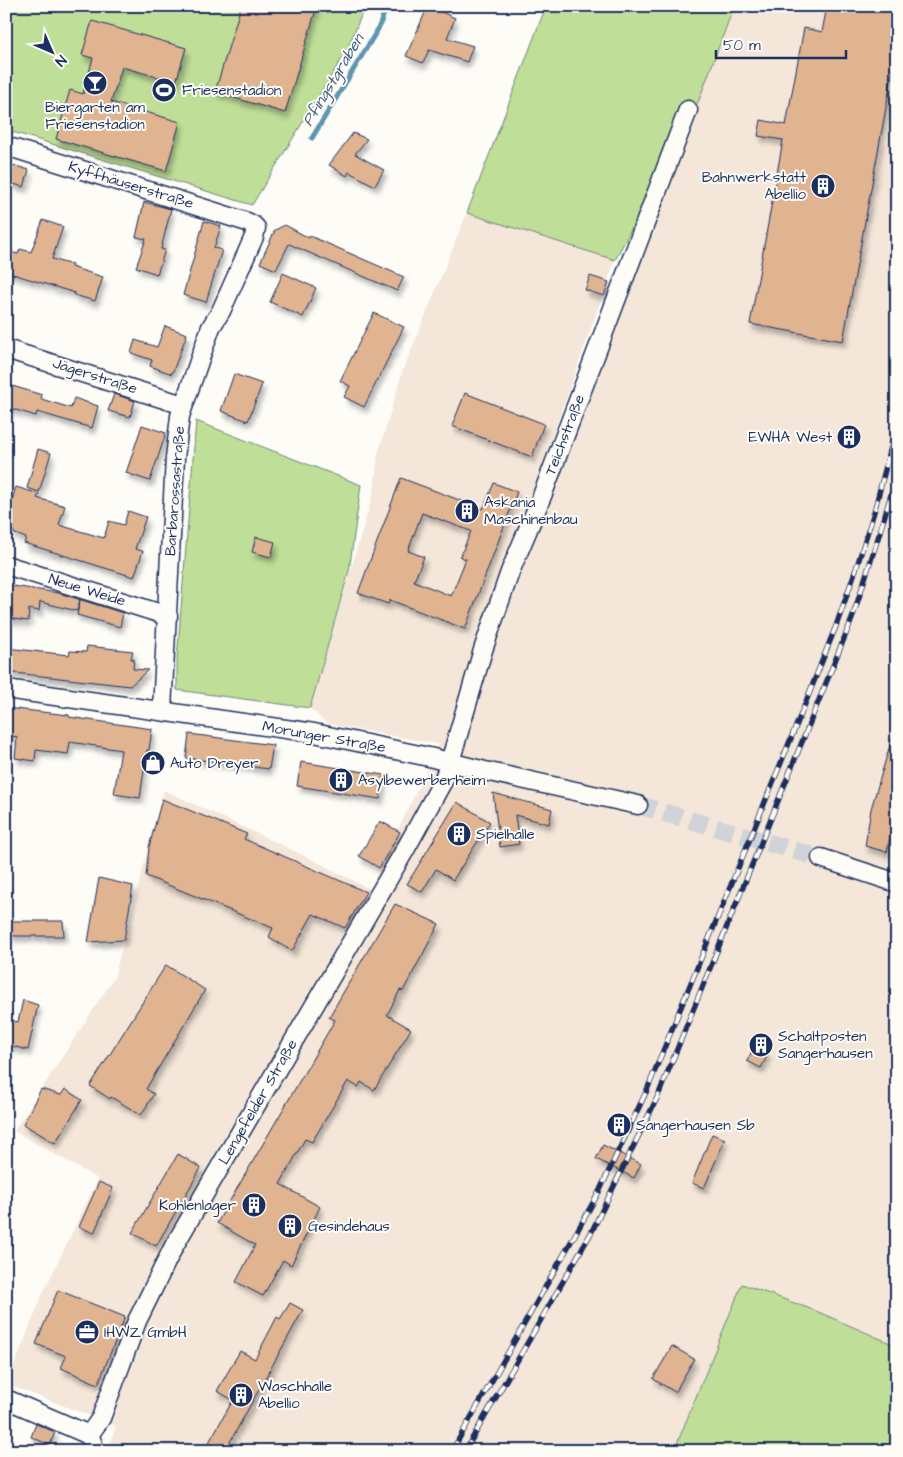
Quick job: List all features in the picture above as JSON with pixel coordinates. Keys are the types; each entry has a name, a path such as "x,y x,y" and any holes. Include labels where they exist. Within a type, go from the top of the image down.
{"street":[{"name":"Teichstraße","path":"450,762 483,650 510,572 542,496 688,110"},
{"name":"Kyffhäuserstraße","path":"6,146 251,223 255,227"},
{"name":"Barbarossastraße","path":"162,710 177,433 183,405 211,327 221,311 254,238 255,227"},
{"name":"Jägerstraße","path":"6,348 183,405"},
{"name":"Neue Weide","path":"6,565 168,616"},
{"name":"Morunger Straße","path":"6,689 314,733 638,805"},
{"name":"Lengefelder Straße","path":"92,1443 140,1314 174,1246 405,850 439,788 450,762"},
{"path":"821,858 897,884"},
{"path":"6,1399 92,1443"}],"shaded area":[{"path":"734,6 897,6 897,1346 816,1311 742,1284 674,1451 108,1451 116,1426 7,1384 44,1291 98,1179 14,1131 114,978 164,790 307,857 370,889 439,744 327,724 310,708 374,491 378,454 402,373 467,213 615,260 446,738 457,740 568,453 634,270"}],"green space":[{"name":"Friesenstadion","path":"6,6 365,6 347,50 252,205 6,130"},
{"path":"546,6 734,6 699,100 615,260 467,213"},
{"path":"196,421 361,485 349,571 310,708 177,690 177,659"},
{"path":"742,1284 816,1311 897,1346 897,1451 674,1451"}],"building":[{"path":"241,6 317,6 285,113 215,92"},
{"path":"428,6 455,18 447,38 473,46 467,62 429,50 423,63 406,56"},
{"name":"Bahnwerkstatt Abellio","path":"827,6 897,6 897,48 843,341 750,324 783,140 758,136 761,120 786,125 804,28 822,32"},
{"path":"92,21 186,48 176,82 122,67 111,102 180,122 166,171 56,139 70,90 83,94 93,58 82,55"},
{"path":"353,133 367,139 355,154 384,170 375,186 349,172 347,176 329,165"},
{"path":"6,163 29,170 24,187 6,182"},
{"path":"144,202 171,209 161,249 165,250 157,274 136,267 146,239 136,237"},
{"path":"43,220 63,227 52,259 103,277 95,301 6,272 11,252 18,254 20,249 31,252"},
{"path":"204,221 221,226 214,248 222,250 206,302 183,295"},
{"path":"285,225 309,238 310,236 404,277 397,291 289,244 276,270 260,263 275,230"},
{"path":"283,273 316,288 303,317 270,302"},
{"path":"590,276 609,282 604,296 585,290"},
{"path":"374,313 404,327 364,407 344,397 350,386 340,381"},
{"path":"165,326 187,334 172,374 150,366 152,360 131,353 135,340 157,347"},
{"path":"234,374 262,384 248,421 221,411"},
{"path":"6,384 42,395 41,399 71,408 74,398 98,406 92,428 37,412 36,416 6,407"},
{"path":"465,393 544,424 532,457 452,426"},
{"path":"114,394 135,401 130,417 108,411"},
{"path":"142,425 166,433 150,481 126,473"},
{"path":"38,449 51,453 39,492 27,488"},
{"path":"401,478 483,509 494,483 517,492 465,629 390,600 388,604 358,593","holes":["422,513 471,531 460,557 466,559 451,596 414,581 424,557 408,551"]},
{"path":"16,487 39,494 37,498 65,506 59,525 104,538 109,521 124,525 128,511 146,517 135,549 143,551 134,577 24,543 26,538 6,528 6,509 9,509"},
{"path":"256,537 275,542 271,557 252,552"},
{"path":"6,585 59,593 123,613 120,627 77,615 80,600 77,611 40,602 39,611 29,609 28,621 6,618"},
{"path":"87,646 133,651 131,659 134,659 133,669 148,670 130,686 6,672 6,648 69,655 70,651 86,652"},
{"path":"6,708 69,715 69,717 152,729 140,798 114,794 121,750 70,742 68,754 36,750 35,761 15,758 17,737 6,735"},
{"path":"189,734 273,745 269,769 186,758"},
{"path":"893,735 897,736 897,815 894,815 887,852 865,846 871,809"},
{"name":"Asylbewerberheim","path":"301,762 384,775 380,799 297,786"},
{"path":"493,793 552,809 549,824 515,815 519,844 500,847"},
{"path":"162,799 247,834 244,839 366,892 345,928 313,914 292,951 269,937 273,928 146,876 149,847"},
{"name":"Spielhalle","path":"457,802 490,822 453,880 436,869 422,892 407,884"},
{"path":"380,821 400,832 379,868 359,856"},
{"path":"99,878 133,886 124,940 88,942"},
{"path":"395,904 439,924 403,991 400,990 387,1015 411,1029 374,1090 361,1082 358,1087 348,1081 312,1142 305,1139 280,1184 320,1207 291,1265 283,1260 263,1296 236,1282 255,1245 217,1223 335,1020 329,1017"},
{"path":"10,921 63,921 64,936 10,936"},
{"path":"166,965 205,990 146,1089 154,1094 141,1115 90,1086"},
{"path":"23,1000 38,1005 28,1050 7,1045 9,1037 6,1036 6,1019 18,1022"},
{"path":"754,1047 768,1054 761,1068 747,1061"},
{"path":"41,1089 61,1095 65,1089 82,1100 55,1143 23,1124"},
{"path":"712,1134 725,1139 704,1188 692,1183"},
{"path":"603,1145 641,1164 634,1178 596,1159"},
{"path":"178,1154 201,1168 156,1246 132,1233"},
{"path":"99,1182 113,1188 94,1233 79,1227"},
{"path":"58,1290 125,1317 98,1384 61,1368 66,1356 36,1344"},
{"name":"Waschhalle Abellio","path":"290,1303 303,1310 225,1451 204,1451 233,1400 217,1391 240,1351 255,1359 277,1317 280,1319"},
{"path":"672,1346 694,1359 675,1392 653,1379"},
{"path":"36,1424 55,1432 50,1445 31,1437"}],"waterway":[{"name":"Pfingstgraben","path":"312,138 378,29 387,6"}],"tunnel":[{"path":"638,805 821,858"}],"railway":[{"path":"452,1451 600,1190 647,1090 836,626 874,512 897,424"},
{"path":"465,1451 591,1233 658,1096 852,619 897,475"}],"place":[{"name":"Biergarten am Friesenstadion","path":"95,83"},
{"name":"Friesenstadion","path":"164,90"},
{"name":"Bahnwerkstatt Abellio","path":"823,186"},
{"name":"EWHA West","path":"849,437"},
{"name":"Askania Maschinenbau","path":"467,511"},
{"name":"Auto Dreyer","path":"153,763"},
{"name":"Asylbewerberheim","path":"341,780"},
{"name":"Spielhalle","path":"459,834"},
{"name":"Schaltposten Sangerhausen","path":"761,1045"},
{"name":"Sangerhausen Sb","path":"619,1125"},
{"name":"Kohlenlager","path":"254,1205"},
{"name":"Gesindehaus","path":"290,1226"},
{"name":"IHWZ GmbH","path":"87,1332"},
{"name":"Waschhalle Abellio","path":"241,1395"}]}
